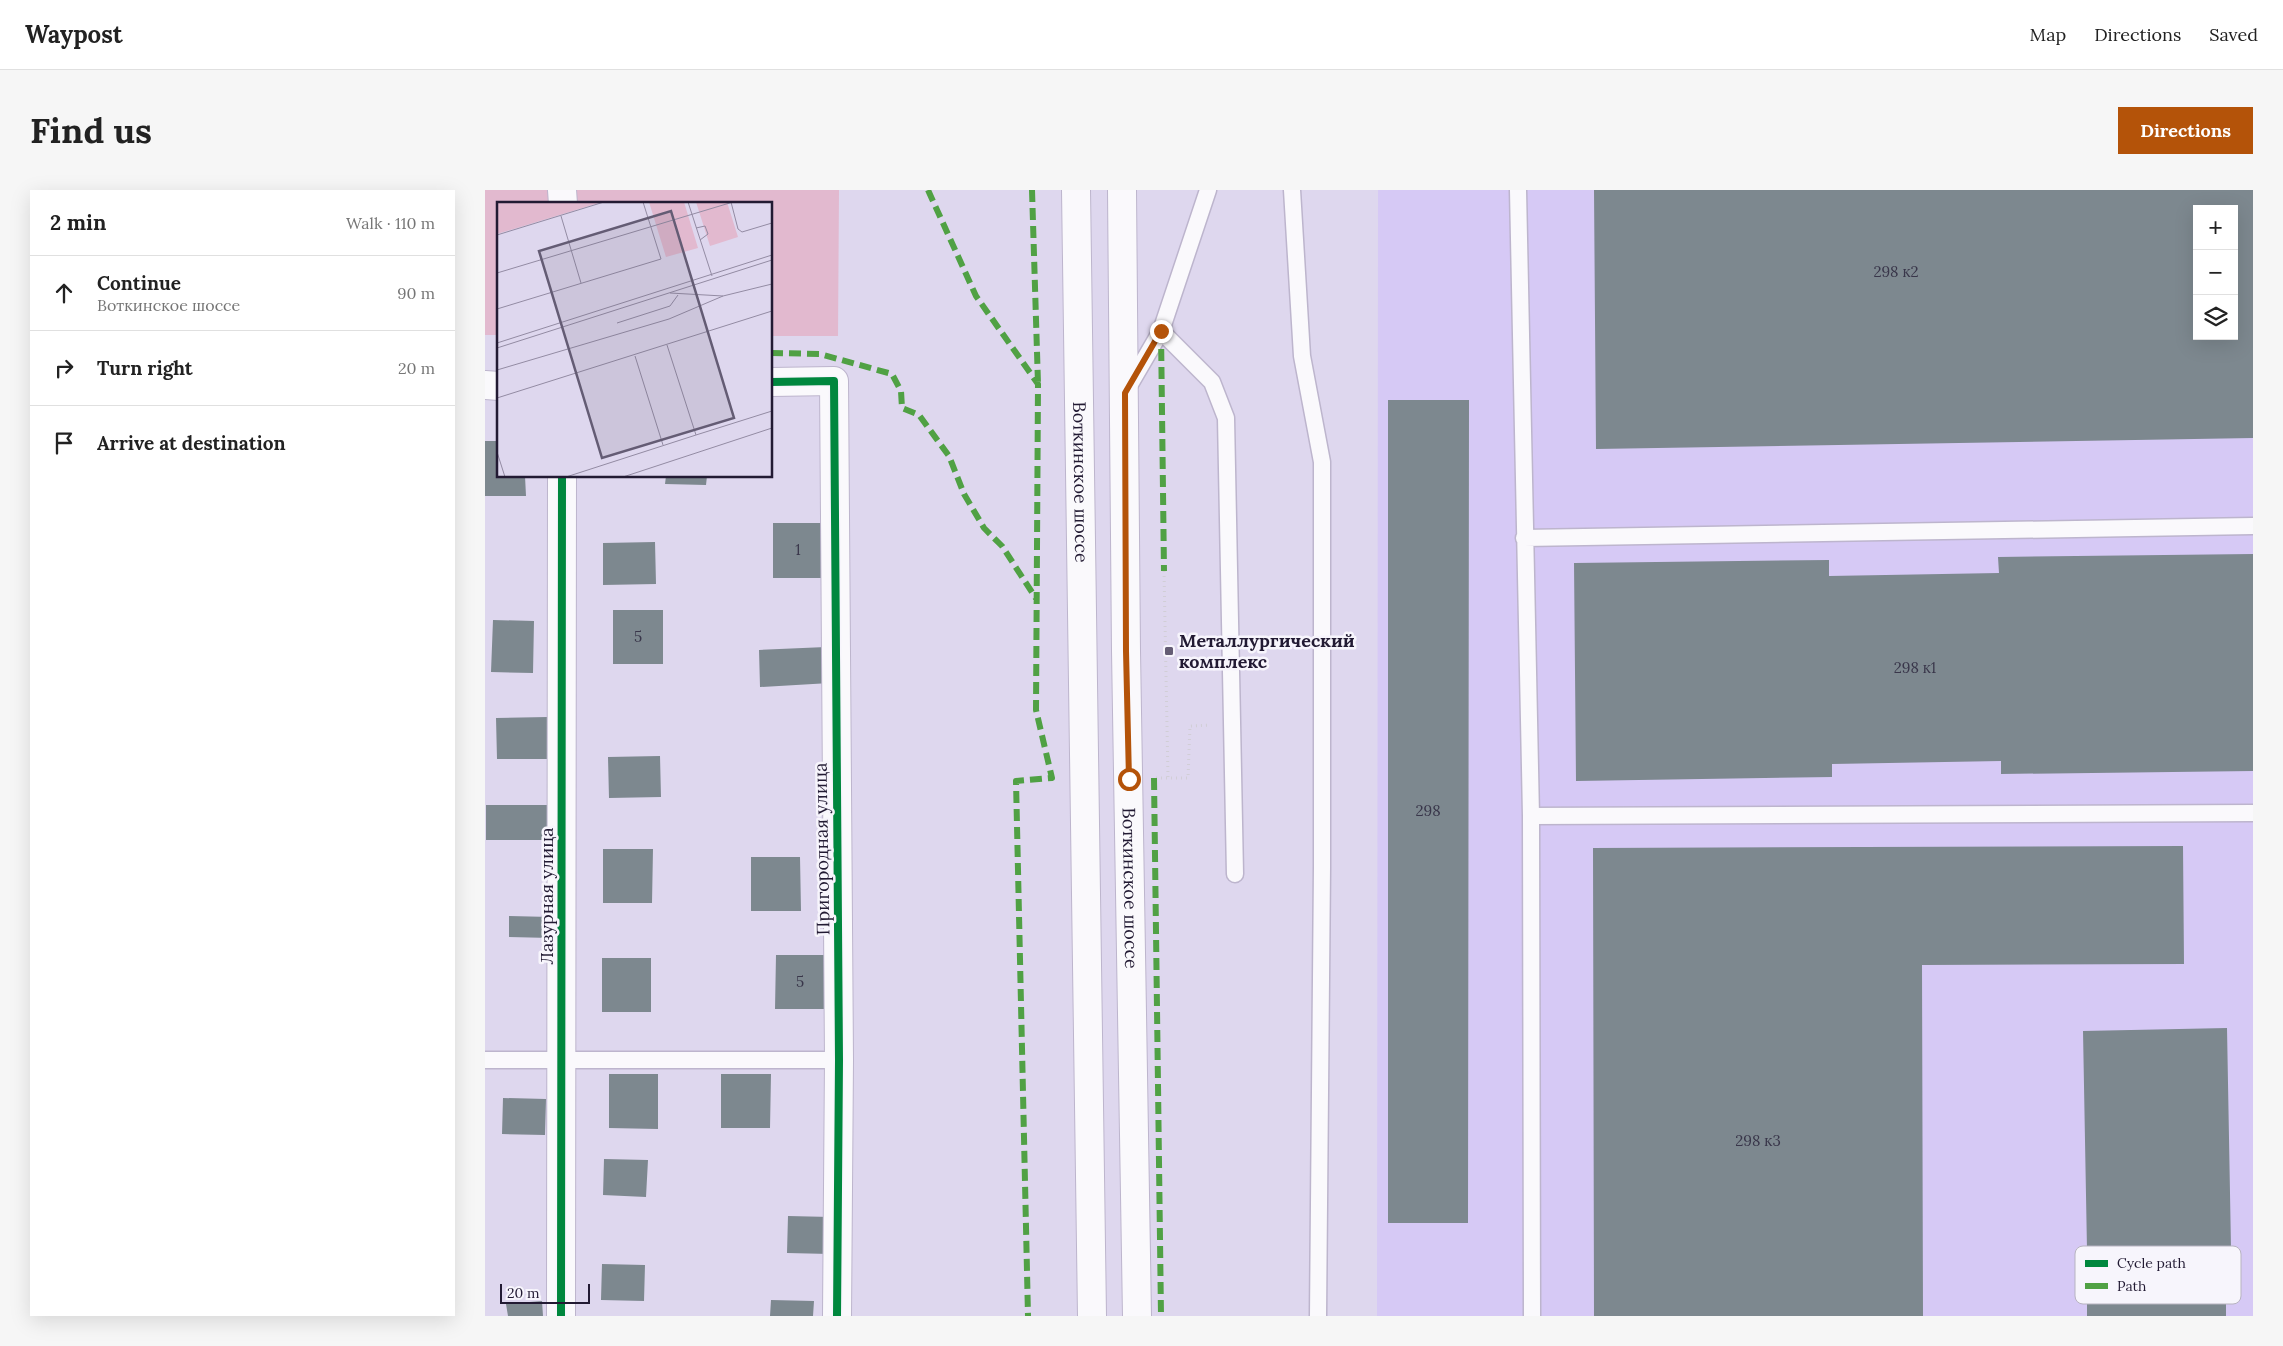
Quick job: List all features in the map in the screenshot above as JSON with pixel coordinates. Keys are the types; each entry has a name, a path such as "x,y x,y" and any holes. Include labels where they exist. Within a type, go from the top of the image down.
{"main road":[{"name":"Воткинское шоссе","path":"1076,190 1091,1316"},
{"name":"Воткинское шоссе","path":"1122,190 1126,651 1137,1316"},
{"name":"Пригородная улица","path":"773,382 834,381 839,1060 837,1316"},
{"name":"Лазурная улица","path":"561,1316 562,478"}],"lane":[{"path":"1125,393 1161,331 1207,190"},
{"path":"1292,190 1302,356 1322,462 1322,867 1318,1316"},
{"path":"1518,190 1531,816 1533,1316"},
{"path":"1161,331 1212,382 1226,418 1235,874"},
{"path":"1524,538 2253,526"},
{"path":"1531,816 2253,813"},
{"path":"485,1060 839,1060"}],"path":[{"path":"1164,572 1168,778"}],"shaded area":[{"path":"485,190 839,190 838,336 773,336 773,202 497,202 497,335 485,335"},
{"path":"1378,190 2253,190 2253,1316 1377,1316"}],"building":[{"path":"1594,190 2253,190 2253,438 1596,449"},
{"path":"1388,400 1469,400 1468,1223 1388,1223"},
{"path":"485,441 497,441 497,478 525,478 526,496 485,496"},
{"path":"666,478 707,478 706,485 665,484"},
{"path":"773,523 823,523 822,578 773,578"},
{"path":"655,542 656,584 603,585 603,543"},
{"path":"2253,554 2253,771 2001,774 2001,761 1832,764 1832,777 1576,781 1574,563 1829,560 1829,576 1999,573 1998,557"},
{"path":"613,610 663,610 663,664 613,664"},
{"path":"493,620 534,621 533,673 491,672"},
{"path":"826,647 830,683 760,687 759,650"},
{"path":"548,717 549,759 497,759 496,718"},
{"path":"660,756 661,797 609,798 608,757"},
{"path":"486,805 551,805 551,840 486,840"},
{"path":"2183,846 2184,964 1922,965 1923,1316 1594,1316 1593,848"},
{"path":"603,849 653,849 652,903 603,903"},
{"path":"751,857 800,857 801,911 751,911"},
{"path":"509,916 551,917 551,938 509,937"},
{"path":"776,955 825,955 825,1009 775,1009"},
{"path":"602,958 651,958 651,1012 602,1012"},
{"path":"2227,1028 2231,1246 2087,1246 2083,1031"},
{"path":"609,1074 658,1074 658,1129 609,1128"},
{"path":"721,1074 771,1074 770,1128 721,1128"},
{"path":"503,1098 546,1099 545,1135 502,1134"},
{"path":"604,1159 648,1160 646,1197 603,1195"},
{"path":"788,1216 831,1217 830,1254 787,1253"},
{"path":"602,1264 645,1265 644,1301 601,1300"},
{"path":"771,1300 814,1301 813,1316 770,1316"},
{"path":"542,1301 543,1316 508,1316 506,1304"},
{"path":"2087,1304 2226,1304 2226,1316 2087,1316"}],"marked path":[{"path":"928,190 976,296 1038,384 1036,710 1052,778 1016,781 1028,1316"},
{"path":"1032,190 1038,384"},
{"path":"1161,331 1164,571"},
{"path":"773,353 820,354 892,374 901,391 902,408 919,415 949,456 964,494 984,528 1002,546 1037,600"},
{"path":"1154,778 1161,1316"}],"cycle path":[{"path":"773,382 834,381 839,1060 837,1316"},
{"path":"561,1316 562,478"}],"place":[{"name":"Металлургический комплекс","path":"1169,651"}],"route":[{"path":"1129,779 1126,651 1125,393 1161,331"}]}
